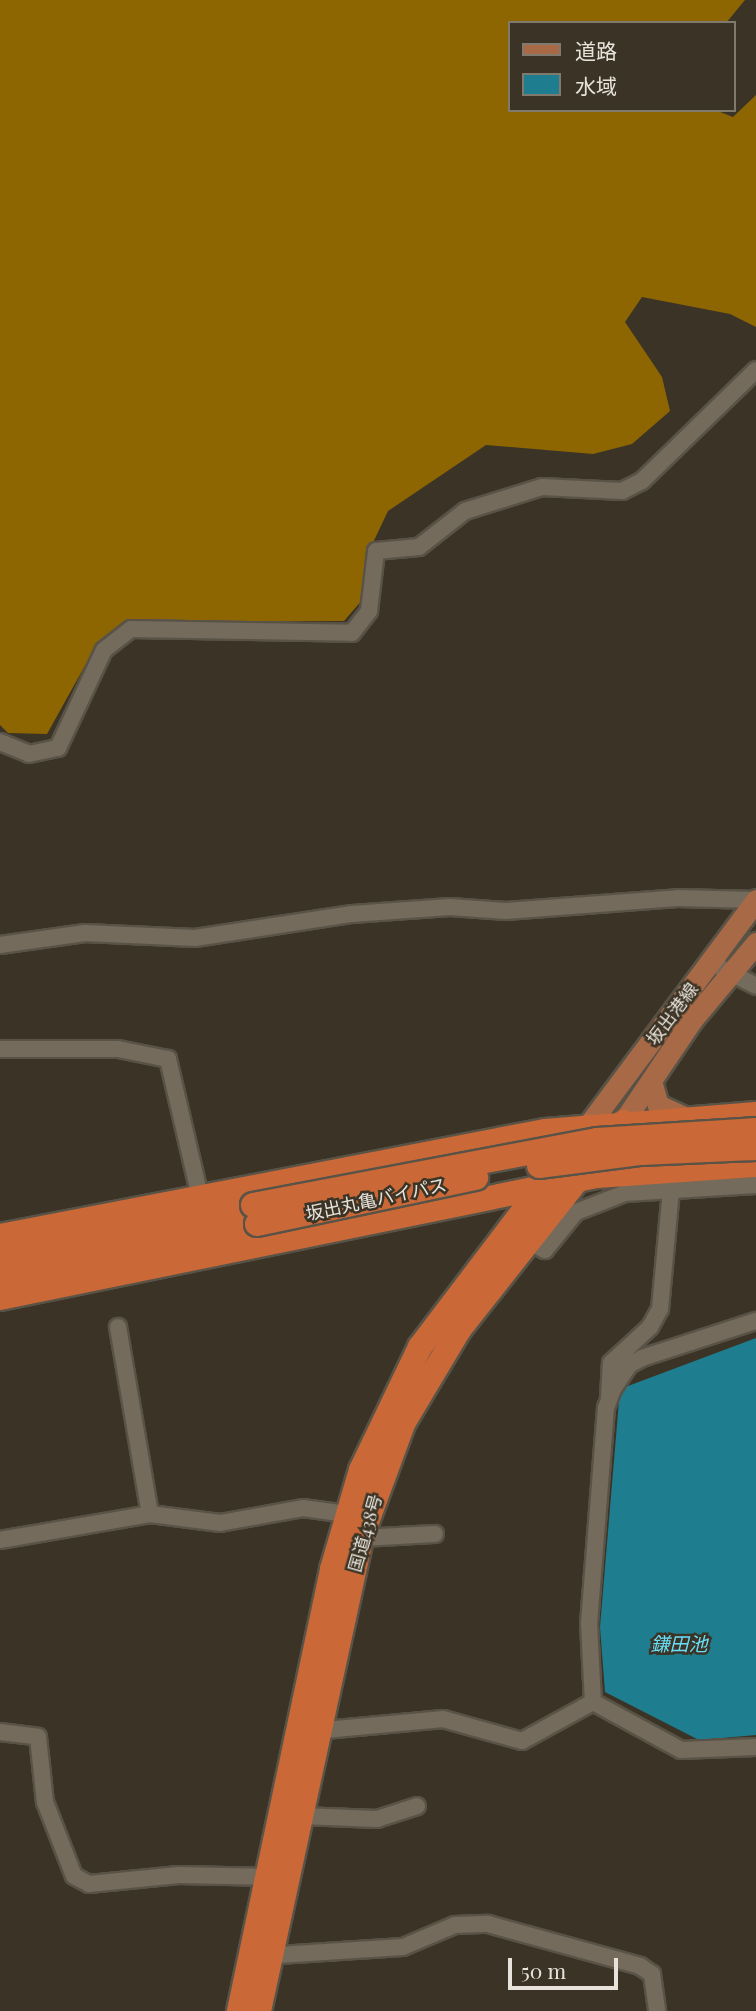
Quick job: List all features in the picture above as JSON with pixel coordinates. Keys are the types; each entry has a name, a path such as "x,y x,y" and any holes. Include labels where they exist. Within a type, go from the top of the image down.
{"highway":[{"path":"0,1236 200,1197 623,1122 756,1114"},
{"name":"国道438号","path":"277,1878 301,1816 309,1732 361,1538 416,1395 528,1242 623,1122"},
{"name":"国道438号","path":"239,2011 260,1956 309,1732 347,1514 397,1385 506,1228 587,1128"},
{"name":"坂出丸亀バイパス","path":"0,1278 255,1214 597,1140 756,1130"},
{"name":"坂出丸亀バイパス","path":"0,1257 563,1162 756,1149"},
{"path":"0,1298 537,1187 579,1180 672,1180 756,1165"},
{"path":"481,1200 500,1226 490,1251"},
{"name":"国道438号","path":"259,2011 260,1956"}],"main road":[{"name":"坂出港線","path":"587,1128 756,900"},
{"name":"坂出港線","path":"623,1122 756,943"},
{"path":"651,1081 658,1105 686,1118"}],"street":[{"path":"0,741 29,754 58,748 104,650 131,629 352,633 369,611 376,551 419,547 464,511 542,487 622,491 642,481 756,370"},
{"path":"0,945 85,933 195,938 450,906 506,911 678,898 756,900"},
{"path":"712,962 730,975 756,986"},
{"path":"0,1049 118,1049 168,1059 200,1197"},
{"path":"506,1228 545,1250 576,1212 598,1200 672,1180 756,1185"},
{"path":"593,1702 589,1624 611,1363 649,1327 660,1308 672,1180"},
{"path":"610,1399 629,1365 756,1321"},
{"path":"118,1327 150,1514"},
{"path":"0,1540 150,1514 220,1523 303,1508 347,1514"},
{"path":"361,1538 435,1534"},
{"path":"309,1732 443,1718 522,1741 593,1702"},
{"path":"593,1702 681,1750 756,1747"},
{"path":"0,1732 38,1737 45,1802 74,1876 89,1884 179,1875 277,1878"},
{"path":"301,1816 377,1818 417,1806"},
{"path":"260,1956 402,1947 455,1925 488,1924 640,1966 652,1974 657,2011"}],"shaded area":[{"path":"0,0 745,0 728,21 508,21 508,112 720,112 733,117 756,95 756,327 730,314 642,297 625,322 662,377 670,411 632,444 593,454 486,445 388,511 370,549 363,599 344,621 127,622 97,644 47,734 8,733 0,725"}],"water":[{"name":"鎌田池","path":"756,1338 756,1735 699,1740 605,1692 600,1627 620,1389"}]}
